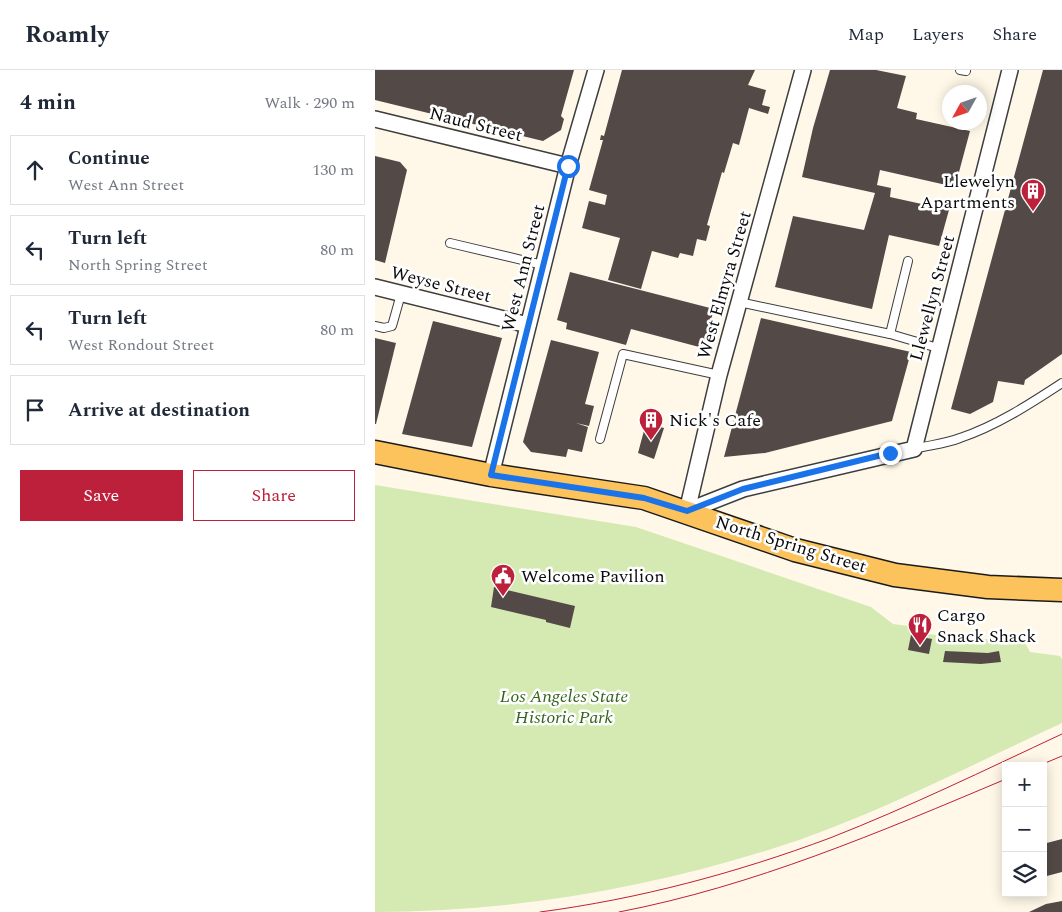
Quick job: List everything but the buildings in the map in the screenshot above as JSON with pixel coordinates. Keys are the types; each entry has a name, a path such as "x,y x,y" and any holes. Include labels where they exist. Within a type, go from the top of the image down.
{"main road":[{"name":"North Spring Street","path":"375,452 491,475 644,498 687,511 795,550 895,576 988,587 1062,590"}],"street":[{"name":"West Ann Street","path":"491,475 568,166 596,70"},
{"name":"West Elmyra Street","path":"687,511 719,375 803,70"},
{"name":"Llewellyn Street","path":"913,449 1010,70"},
{"name":"Naud Street","path":"375,119 568,166"},
{"name":"Weyse Street","path":"375,287 528,325"},
{"path":"687,511 743,489 913,449"}],"lane":[{"path":"450,243 543,265"},
{"path":"890,334 908,261"},
{"path":"375,326 384,328 392,326 401,294"},
{"path":"739,302 890,334 938,348"},
{"path":"600,439 623,354 719,375"},
{"path":"913,449 958,439 981,429 1039,399 1062,383"}],"green space":[{"name":"Los Angeles State Historic Park","path":"375,485 636,527 871,607 893,624 909,626 914,632 972,640 1003,638 1004,645 1024,641 1030,652 1060,656 1062,659 1062,723 866,814 799,840 696,871 590,893 537,901 429,911 375,912"}],"tram line":[{"path":"540,912 577,907 650,892 723,873 795,851 889,814 1062,734"},
{"path":"1047,762 1062,756"},
{"path":"619,912 719,888 816,856 1002,781"}],"place":[{"name":"Llewelyn Apartments","path":"1033,212"},
{"name":"Nick's Cafe","path":"651,441"},
{"name":"Welcome Pavilion","path":"503,597"},
{"name":"Cargo Snack Shack","path":"920,646"}],"route":[{"path":"568,166 491,475 644,498 687,511 743,489 890,453"}]}
